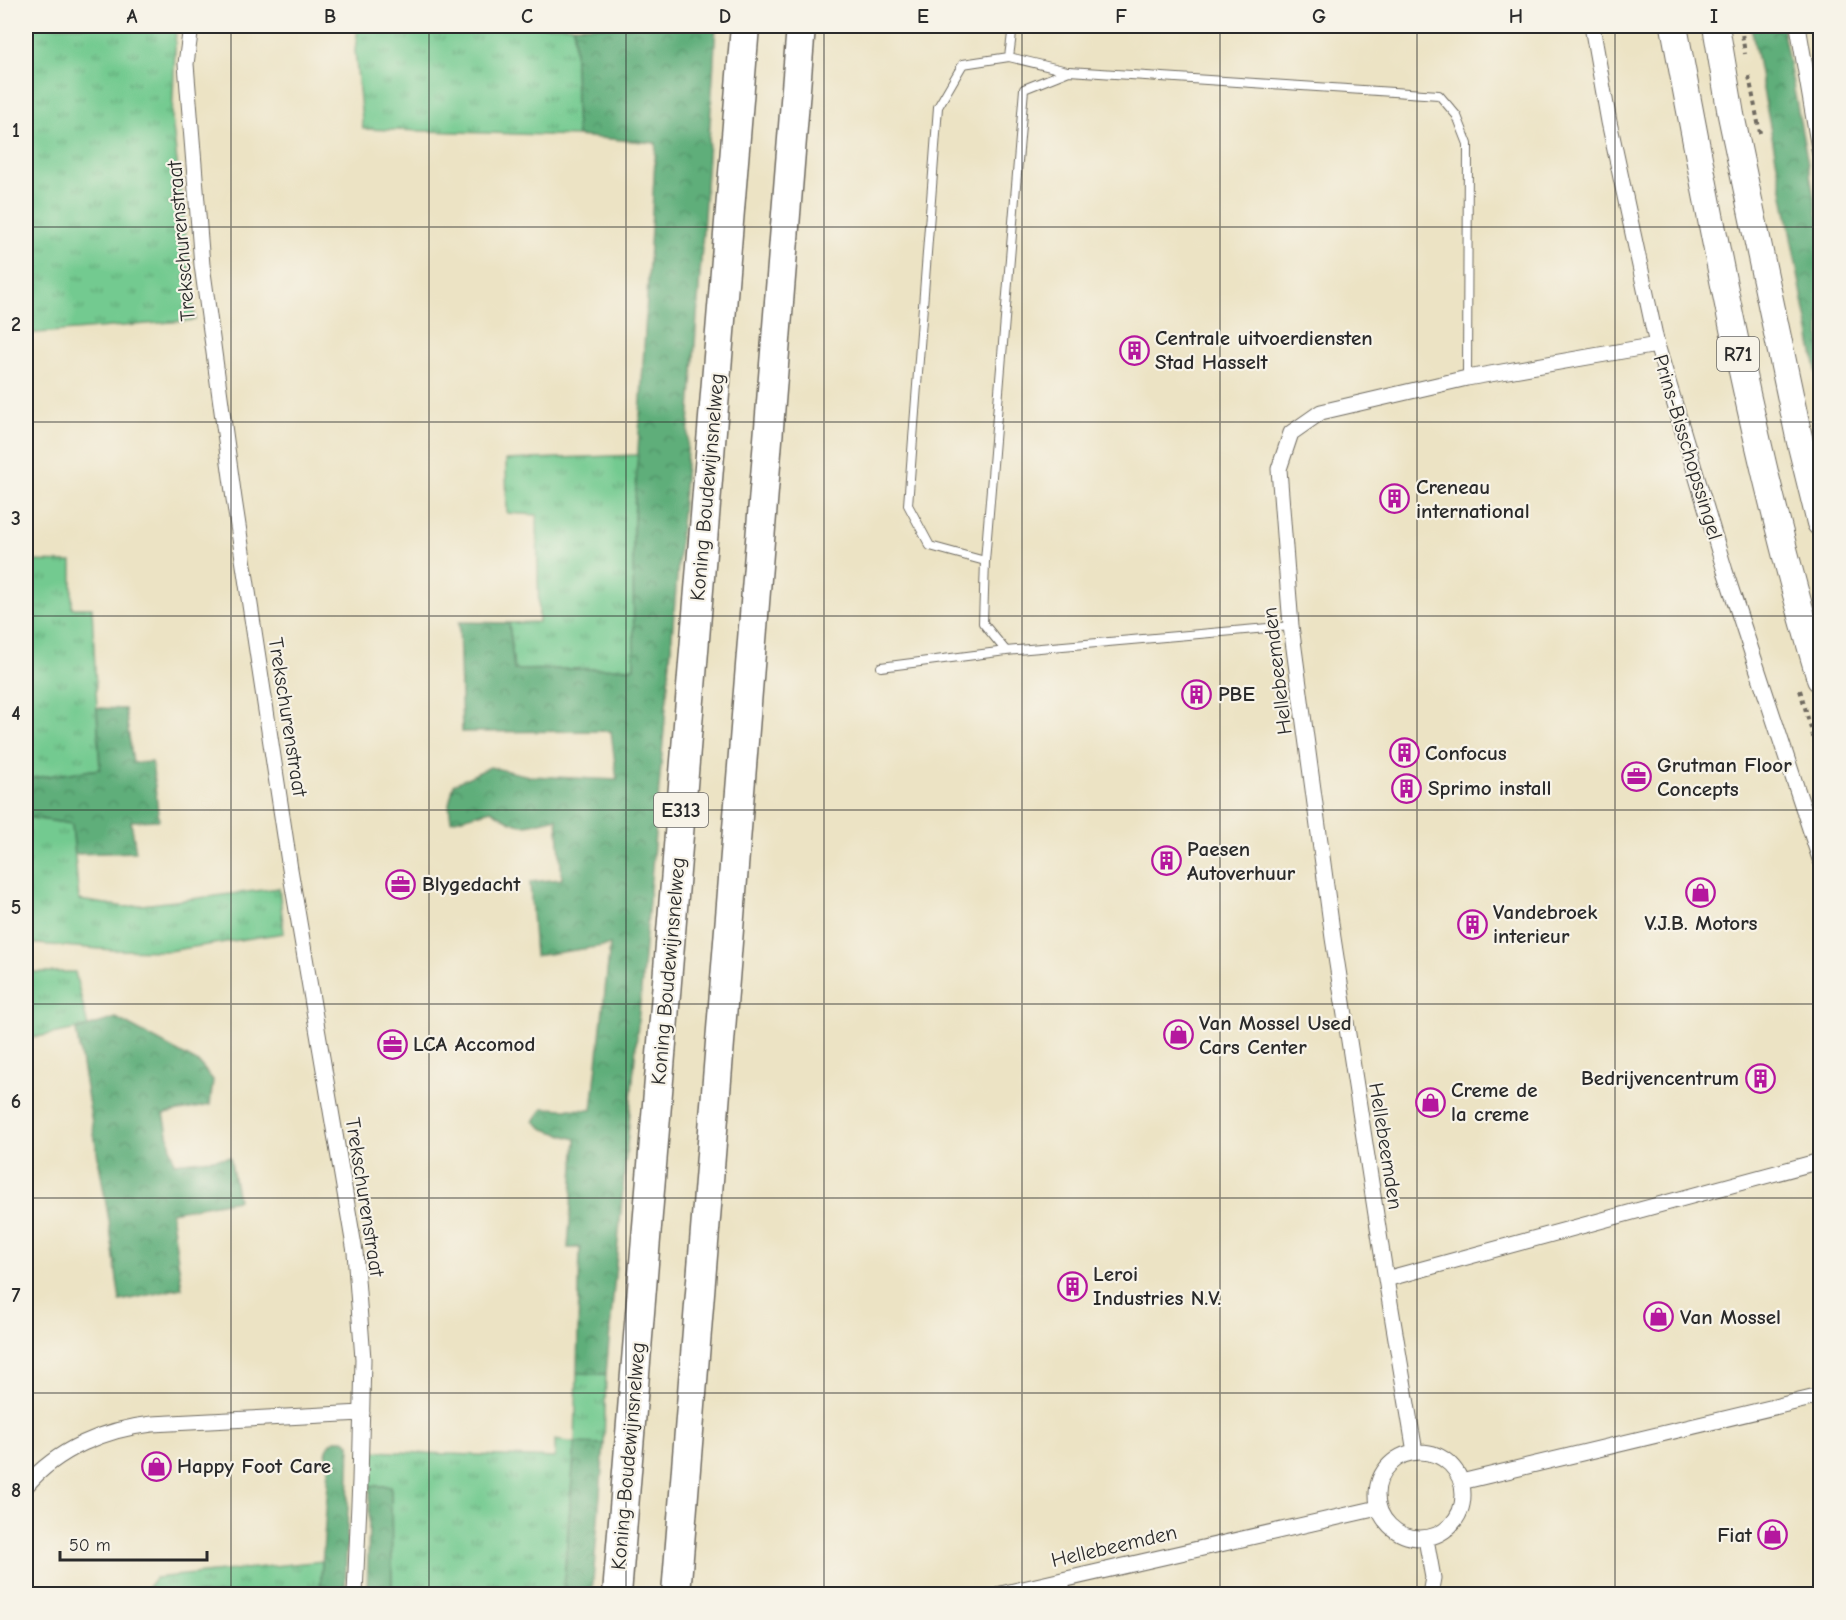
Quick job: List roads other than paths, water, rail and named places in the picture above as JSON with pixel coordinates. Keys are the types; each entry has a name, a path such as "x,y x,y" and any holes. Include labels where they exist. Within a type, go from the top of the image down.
{"highway":[{"name":"Koning Boudewijnsnelweg","path":"617,1594 745,26"},
{"name":"E313","path":"676,1594 801,26"},
{"name":"R71","path":"1674,26 1740,362 1791,582 1821,679"},
{"name":"R71","path":"1716,26 1731,115 1795,419 1821,523"}],"street":[{"name":"Trekschurenstraat","path":"191,26 186,64 206,302 290,869 355,1252 363,1359 355,1594"},
{"name":"Prins-Bisschopssingel","path":"1592,26 1609,122 1657,345 1725,571 1821,859"},
{"path":"1798,26 1821,154"},
{"name":"Hellebeemden","path":"1415,1452 1334,938 1291,626 1280,470 1291,433 1321,412 1467,378 1657,345"},
{"path":"1386,1279 1821,1161"},
{"path":"1461,1482 1821,1396"},
{"path":"26,1486 51,1462 76,1448 125,1427 362,1413"},
{"path":"1415,1452 1430,1453 1443,1459 1454,1469 1461,1482 1463,1501 1457,1519 1443,1532 1426,1539 1405,1536 1388,1525 1378,1508 1376,1489 1383,1471 1397,1458 1415,1452"},
{"name":"Hellebeemden","path":"1001,1594 1378,1508"},
{"path":"1426,1539 1433,1578 1430,1594"}],"lane":[{"path":"1009,57 1013,26"},
{"path":"985,561 930,546 908,504 938,107 963,64 1009,57 1069,71 1439,95 1458,116 1468,144 1467,378"},
{"path":"1006,651 983,623 985,561 1024,89 1069,71"},
{"path":"881,667 1006,651 1291,626"},
{"path":"1064,1579 1067,1594"}],"place":[{"name":"Centrale uitvoerdiensten Stad Hasselt","path":"1134,350"},
{"name":"Creneau international","path":"1395,499"},
{"name":"PBE","path":"1197,694"},
{"name":"Confocus","path":"1404,753"},
{"name":"Grutman Floor Concepts","path":"1636,777"},
{"name":"Sprimo install","path":"1407,788"},
{"name":"Paesen Autoverhuur","path":"1166,861"},
{"name":"Blygedacht","path":"401,884"},
{"name":"V.J.B. Motors","path":"1701,892"},
{"name":"Vandebroek interieur","path":"1472,924"},
{"name":"Van Mossel Used Cars Center","path":"1178,1035"},
{"name":"LCA Accomod","path":"392,1044"},
{"name":"Bedrijvencentrum","path":"1760,1078"},
{"name":"Creme de la creme","path":"1430,1102"},
{"name":"Leroi Industries N.V.","path":"1072,1286"},
{"name":"Van Mossel","path":"1659,1317"},
{"name":"Happy Foot Care","path":"156,1466"},
{"name":"Fiat","path":"1773,1535"}]}
